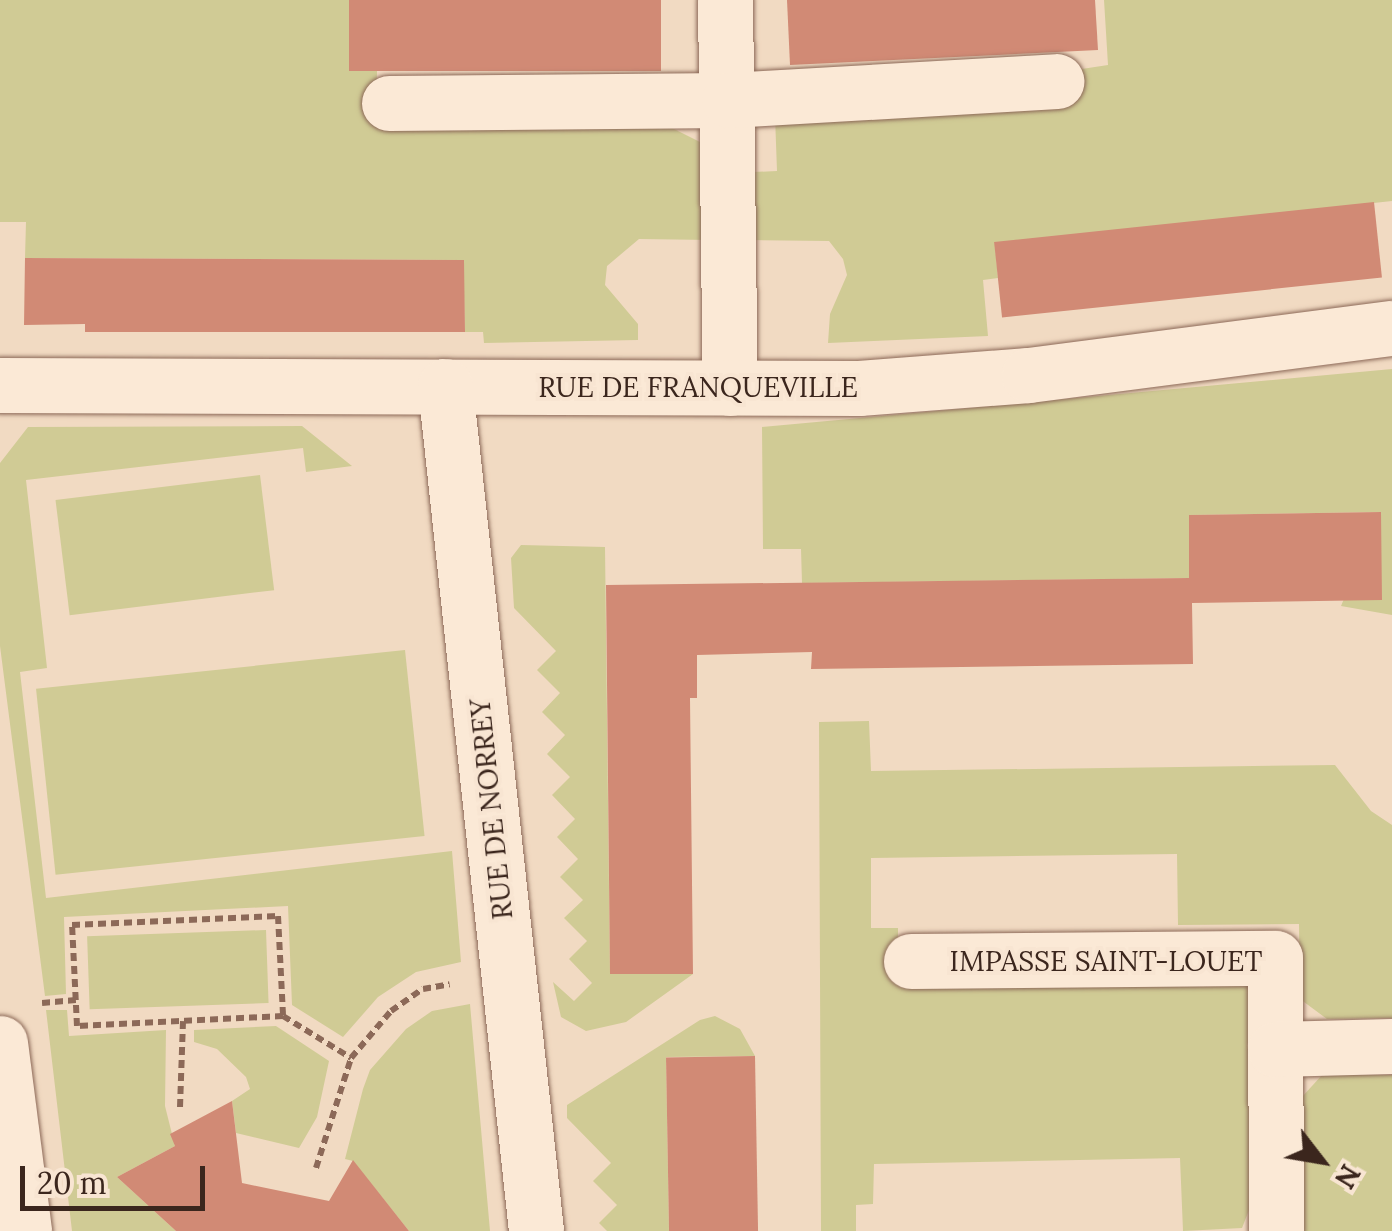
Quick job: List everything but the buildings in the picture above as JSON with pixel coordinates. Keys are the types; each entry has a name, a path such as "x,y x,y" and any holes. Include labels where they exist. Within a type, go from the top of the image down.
{"street":[{"path":"725,0 730,388"},
{"path":"390,102 729,100 1056,81"},
{"name":"RUE DE FRANQUEVILLE","path":"0,386 858,388 1029,375 1392,328"},
{"name":"RUE DE NORREY","path":"444,386 536,1231"},
{"name":"IMPASSE SAINT-LOUET","path":"911,960 1274,958 1276,1231"},
{"path":"16,1023 24,1231"},
{"path":"1275,1049 1392,1046"}],"path":[{"path":"283,1016 278,916 72,926 77,1026 283,1016 351,1058"},
{"path":"316,1168 351,1058 391,1011 422,989 458,982"},
{"path":"16,1023 76,1000"},
{"path":"180,1107 182,1021"}],"shaded area":[{"path":"0,0 349,0 349,71 377,71 376,121 668,126 702,143 711,240 639,239 607,266 605,285 638,324 638,340 484,343 483,332 465,332 463,260 25,258 26,222 0,222"},
{"path":"1104,0 1392,0 1392,201 995,244 998,278 983,280 988,336 828,343 830,314 847,275 843,259 829,241 752,240 753,172 777,171 775,116 1108,65"},
{"path":"1392,369 1392,615 1341,606 1380,512 1189,515 1189,578 802,583 801,549 763,549 762,427"},
{"path":"302,426 352,466 306,472 303,448 26,480 47,668 20,672 46,898 452,851 461,962 416,972 378,997 343,1037 292,1005 288,906 64,917 66,994 45,996 0,646 0,463 28,427"},
{"path":"260,475 274,590 70,615 56,500"},
{"path":"521,545 605,547 610,973 693,974 626,1022 586,1031 561,1017 553,982 574,1001 592,983 569,959 587,941 564,918 583,900 560,877 578,859 557,837 575,819 552,795 570,777 547,754 565,735 542,712 560,693 537,670 556,651 514,608 511,558"},
{"path":"405,650 425,836 56,875 36,689"},
{"path":"869,721 871,771 1335,765 1371,811 1392,825 1392,1018 1327,1019 1300,999 1299,924 1178,925 1177,854 871,858 871,928 898,928 898,981 1250,979 1251,1205 1242,1228 1183,1231 1180,1158 874,1164 873,1204 856,1205 856,1231 821,1231 819,722"},
{"path":"266,930 269,1003 90,1009 87,936"},
{"path":"470,1004 490,1231 409,1231 353,1161 345,1159 363,1089 370,1070 406,1029 432,1011"},
{"path":"46,1010 67,1010 69,1036 166,1030 165,1106 175,1146 117,1177 176,1231 72,1231"},
{"path":"715,1016 740,1029 755,1056 666,1057 669,1231 607,1231 599,1223 617,1205 593,1181 611,1163 567,1118 567,1105 700,1020"},
{"path":"276,1026 329,1061 317,1117 299,1148 236,1133 232,1101 250,1089 246,1077 217,1049 194,1042 194,1030"},
{"path":"1322,1075 1392,1075 1392,1231 1302,1231 1302,1097"}]}
